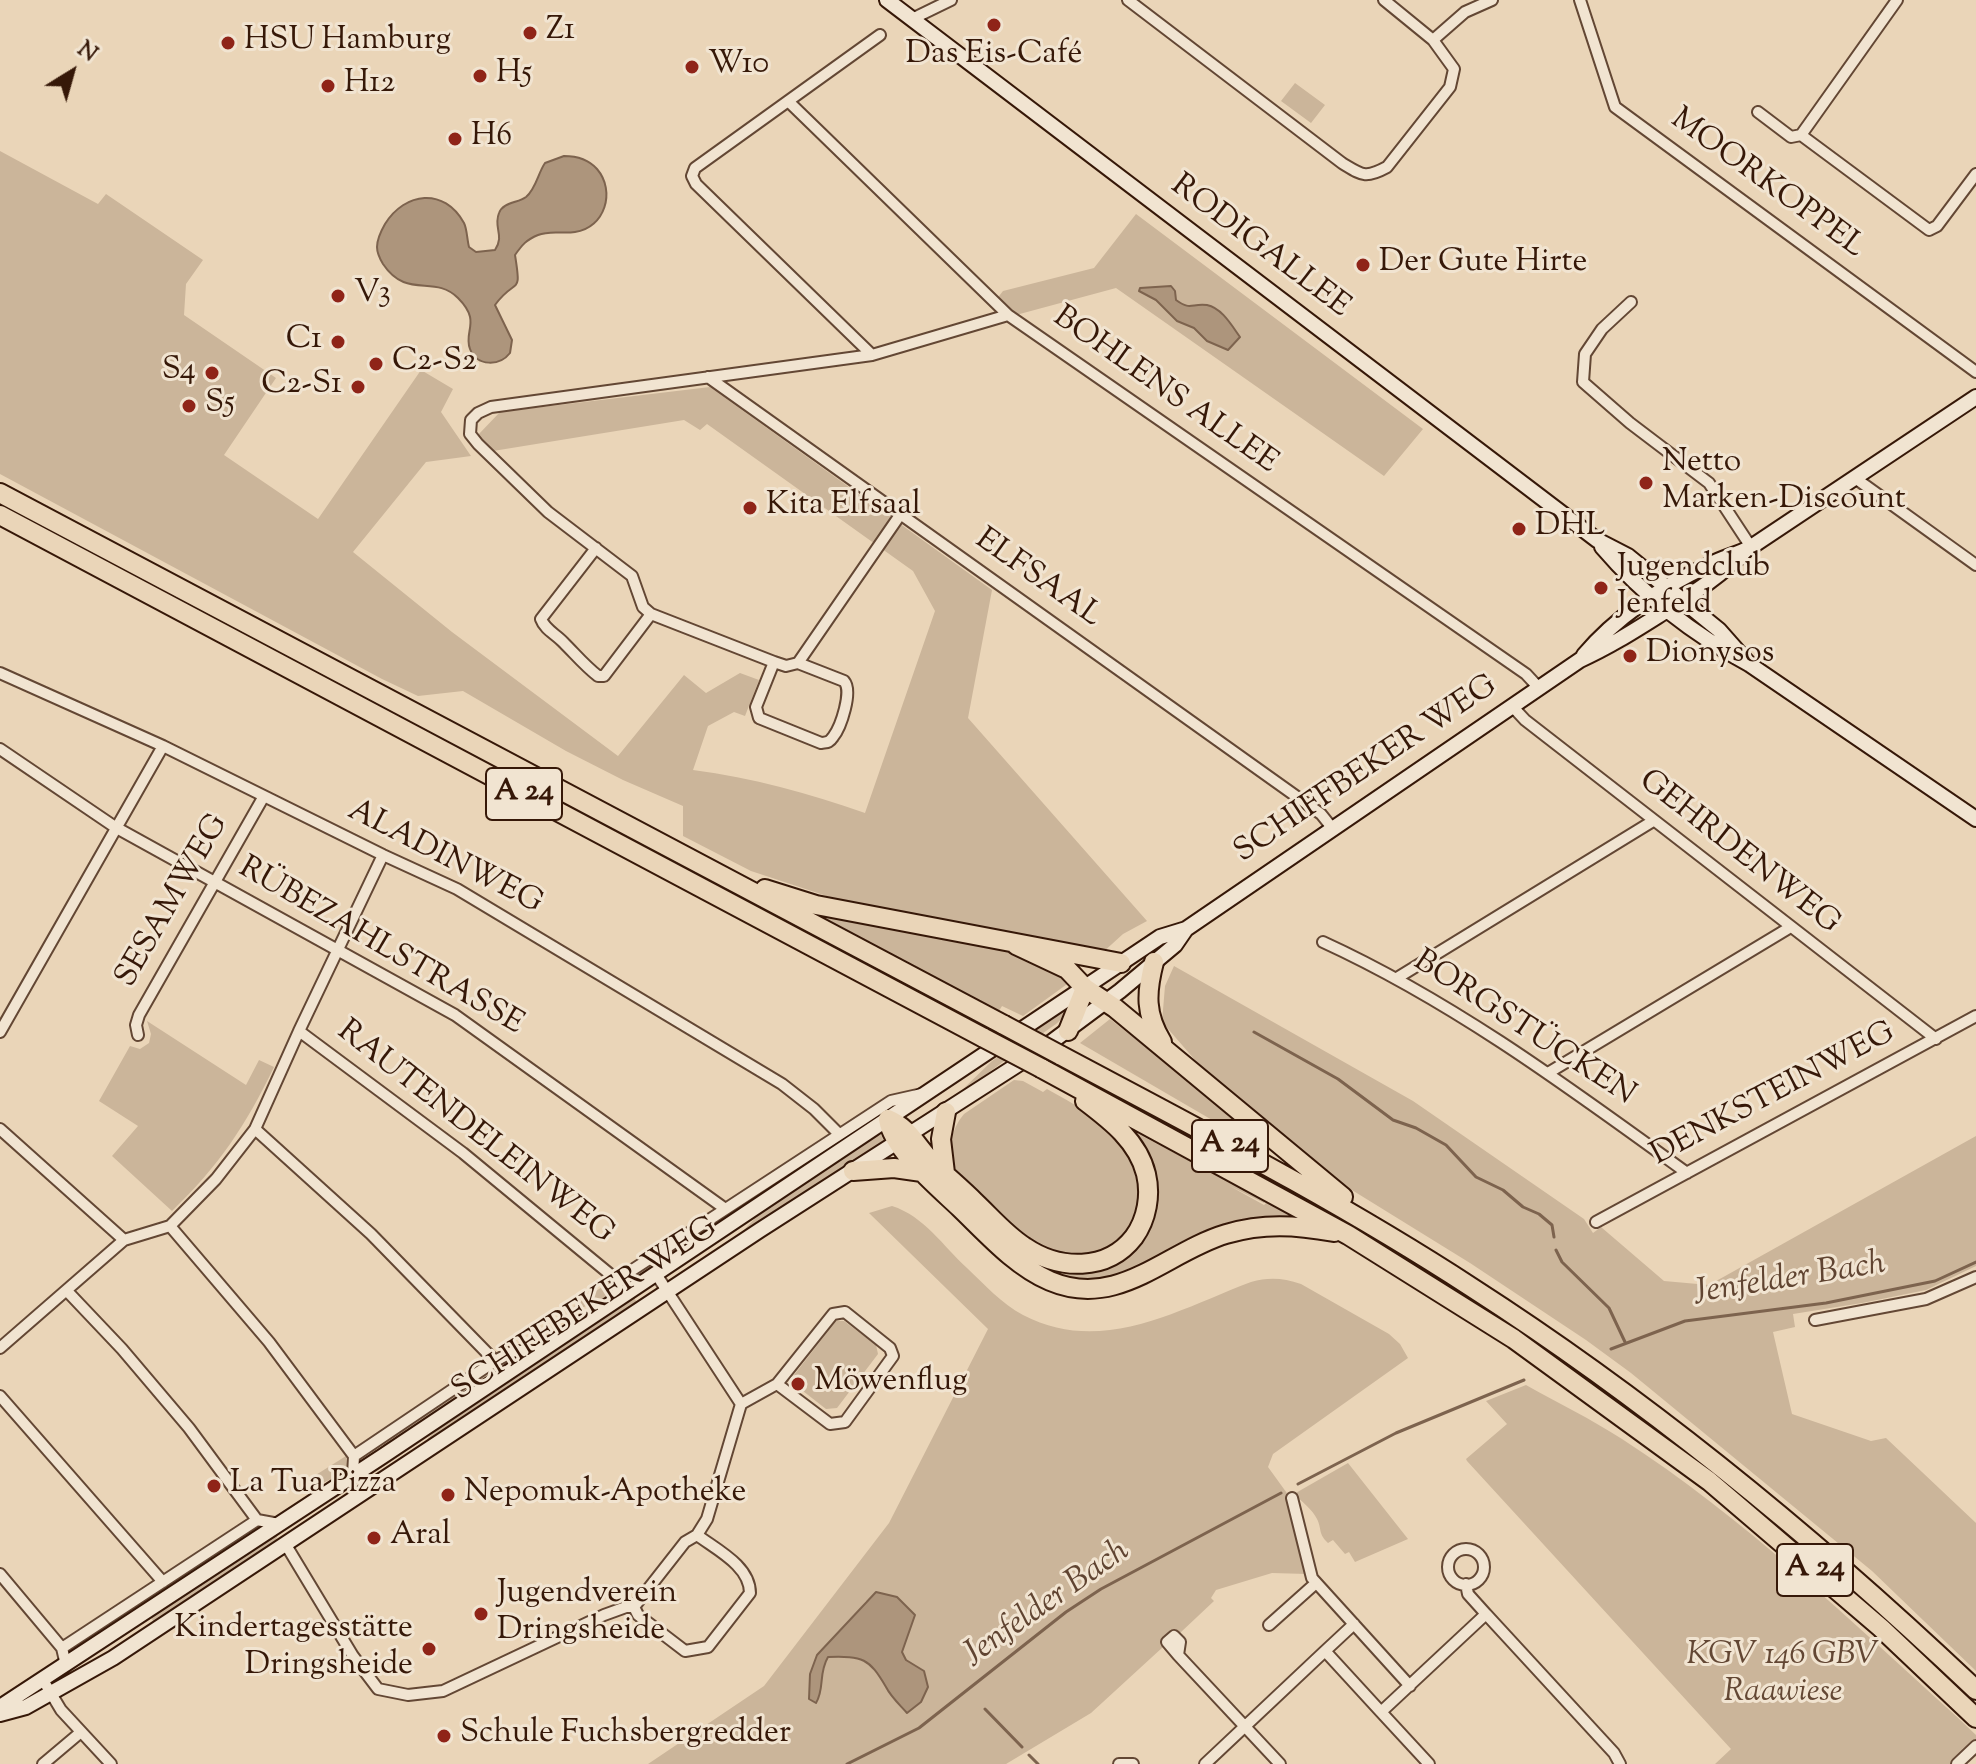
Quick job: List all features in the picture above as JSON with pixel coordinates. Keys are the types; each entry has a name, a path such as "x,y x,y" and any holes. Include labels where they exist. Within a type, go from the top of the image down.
{"highway":[{"name":"A 24","path":"0,493 1004,1025 1312,1190 1398,1241 1584,1364 1719,1465 1811,1539 1976,1690"},
{"name":"A 24","path":"0,515 1348,1235 1514,1339 1709,1481 1881,1628 1976,1718"},
{"path":"720,875 816,905 1121,963"},
{"path":"1016,945 1058,963 1085,988 1108,1001 1289,1155 1398,1241"},
{"path":"1154,962 1147,1006 1155,1030 1171,1053"},
{"path":"1068,1031 1085,988"},
{"path":"905,1139 1011,1237 1038,1255 1064,1264 1088,1264 1108,1258 1126,1246 1139,1230 1147,1204 1147,1177 1141,1158 1110,1120 1046,1071"},
{"path":"945,1173 941,1139 946,1112"},
{"path":"888,1119 899,1125 922,1172 1004,1250 1034,1273 1069,1287 1091,1289 1128,1281 1221,1235 1254,1226 1296,1225 1348,1235"},
{"path":"853,1171 894,1168 922,1172"}],"main road":[{"name":"RODIGALLEE","path":"887,0 1597,540 1628,556 1731,642 1749,664"},
{"path":"1748,549 1976,397"},
{"name":"RODIGALLEE","path":"1597,540 1629,579 1667,610 1976,819"},
{"name":"SCHIFFBEKER WEG","path":"1580,660 1604,632 1651,597 1713,562 1748,549"},
{"name":"SCHIFFBEKER WEG","path":"0,1714 26,1707 66,1665 1160,937 1186,929 1580,660 1612,646 1683,601 1722,575 1748,549"},
{"name":"SCHIFFBEKER WEG","path":"0,1707 113,1658 667,1291 905,1139 1068,1031 1175,945 1186,929"},
{"path":"417,1456 422,1429"},
{"path":"279,1524 286,1545"}],"street":[{"path":"912,19 951,0"},
{"path":"1128,0 1362,175 1374,174 1387,167 1450,87 1454,69 1433,40 1384,0"},
{"path":"1433,40 1465,12 1492,0"},
{"name":"MOORKOPPEL","path":"1580,0 1615,107 1976,372"},
{"path":"1758,112 1791,137 1801,135 1897,0"},
{"path":"872,355 696,184 692,176 695,168 880,35"},
{"name":"BOHLENS ALLEE","path":"789,102 1008,315 1526,674 1539,688"},
{"path":"1801,135 1929,230 1937,226 1976,174"},
{"path":"1631,302 1602,329 1585,354 1583,382 1630,423 1709,483 1748,549"},
{"path":"774,662 756,707 759,718 821,743 828,741 834,736 849,695 849,686 844,681 798,663 786,666 774,662 651,614 643,607 632,576 548,512 478,444 470,434 471,420 491,407 872,355 1008,315"},
{"name":"ELFSAAL","path":"708,377 1321,814 1333,829"},
{"path":"1855,478 1976,565"},
{"path":"798,663 900,515"},
{"path":"596,548 541,619 543,625 564,642 578,660 598,676 604,676 651,614"},
{"name":"ALADINWEG","path":"0,673 163,746 457,889 782,1084 839,1134"},
{"name":"GEHRDENWEG","path":"1512,706 1525,720 1789,928 1936,1039"},
{"path":"0,1032 163,746"},
{"name":"RÜBEZAHLSTRASSE","path":"0,749 115,827 477,1029 724,1208"},
{"name":"SESAMWEG","path":"138,1035 136,1025 139,1015 264,796"},
{"path":"1397,978 1653,821"},
{"path":"0,1348 124,1240 170,1226 216,1179 255,1129 383,855"},
{"path":"1548,1073 1789,928"},
{"name":"BORGSTÜCKEN","path":"1323,942 1397,978 1548,1073 1687,1173"},
{"name":"DENKSTEINWEG","path":"1596,1222 1976,1016"},
{"name":"RAUTENDELEINWEG","path":"299,1031 463,1153 617,1280"},
{"name":"SCHIFFBEKER WEG","path":"618,1299 617,1280 724,1208 891,1101 928,1093"},
{"path":"0,1129 124,1240"},
{"path":"255,1129 371,1234 495,1361"},
{"path":"170,1226 269,1342 354,1456 353,1475"},
{"path":"656,1274 741,1404"},
{"path":"1815,1320 1926,1299 1976,1277"},
{"path":"67,1291 122,1349 189,1428 257,1520 279,1524"},
{"path":"634,1607 685,1542 697,1535 707,1519 741,1404 777,1384 833,1314 845,1312 890,1348 893,1356 845,1422 837,1425 830,1424 777,1384"},
{"name":"SCHIFFBEKER WEG","path":"354,1456 495,1361 514,1351 539,1351"},
{"path":"0,1396 163,1582"},
{"path":"1292,1498 1310,1571 1316,1583 1410,1686"},
{"path":"62,1648 257,1520"},
{"path":"634,1607 638,1615 685,1651 708,1647 750,1593 750,1581 743,1571 697,1535"},
{"path":"286,1545 353,1656 378,1689 408,1695 443,1691 604,1615 634,1607"},
{"path":"0,1574 62,1648 66,1665"},
{"path":"1269,1625 1316,1583"},
{"path":"1466,1584 1468,1594 1614,1753 1620,1764"},
{"path":"1381,1712 1486,1614"},
{"path":"1205,1764 1354,1624"},
{"path":"1325,1651 1429,1764"},
{"path":"1178,1655 1280,1764"},
{"path":"47,1686 61,1710 111,1764"},
{"path":"43,1764 81,1732"},
{"path":"1957,1764 1976,1746"},
{"path":"1119,1764 1133,1764"}],"green space":[{"path":"1295,83 1325,105 1311,123 1281,101"},
{"path":"0,151 98,204 106,194 203,260 186,284 184,315 276,378 224,455 318,519 421,370 453,389 441,412 471,456 426,462 353,552 452,632 618,756 684,675 706,693 740,673 759,680 745,716 734,712 708,726 693,770 780,787 865,813 935,611 913,571 707,424 700,430 684,420 493,451 478,435 500,412 710,387 992,590 968,718 1147,921 1123,934 1101,954 857,906 751,871 683,836 683,806 566,751 463,691 418,696 382,679 0,474"},
{"path":"1136,214 1423,429 1384,476 1116,288 1016,315 996,300 1003,291 1094,268"},
{"path":"808,909 1000,946 1037,958 1070,982 1023,1016 1002,1006 999,1011"},
{"path":"1174,966 1413,1101 1584,1219 1593,1233 1601,1227 1664,1281 1709,1285 1976,1136 1976,1266 1926,1290 1793,1314 1795,1327 1773,1332 1792,1414 1871,1441 1886,1438 1976,1523 1976,1671 1872,1571 1631,1373 1470,1263 1326,1174 1209,1076 1162,1022 1165,986"},
{"path":"1069,1007 1066,1015 1056,1024 914,1126 911,1124 961,1091 992,1061"},
{"path":"1110,1019 1269,1144 1267,1152 1080,1043"},
{"path":"147,1021 246,1085 259,1060 274,1067 230,1144 204,1178 172,1211 112,1156 138,1126 99,1101 130,1046 140,1049 149,1043 151,1034"},
{"path":"1014,1080 1023,1081 1043,1092 1047,1089 1085,1111 1118,1139 1135,1163 1140,1184 1135,1221 1119,1242 1097,1253 1085,1255 1048,1251 1009,1226 950,1168 952,1139 959,1120"},
{"path":"897,1102 899,1104 634,1279 633,1277"},
{"path":"1129,1129 1265,1201 1228,1185 1264,1205 1267,1202 1297,1218 1133,1272 1082,1283 1038,1269 1003,1236 1080,1269 1148,1220"},
{"path":"881,1135 884,1141 740,1234 764,1209 873,1136"},
{"path":"892,1206 914,1217 1008,1305 1052,1327 1082,1331 1110,1330 1167,1316 1251,1282 1288,1280 1301,1284 1389,1334 1400,1344 1408,1358 1273,1454 1268,1467 1289,1496 1307,1574 1272,1573 1216,1590 1211,1598 1214,1601 1180,1633 1176,1629 1160,1644 1163,1647 1091,1713 1006,1764 648,1764 764,1686 889,1523 988,1329 869,1213","holes":["866,1601 914,1615 902,1652 906,1660 924,1671 887,1689 877,1671 865,1662 828,1656 821,1668 816,1703 809,1698 810,1674 839,1632"]},
{"path":"611,1281 611,1295 575,1311 573,1309 575,1305"},
{"path":"633,1297 637,1302 426,1443 456,1413"},
{"path":"836,1321 844,1321 876,1345 878,1354 837,1408 826,1409 794,1384 794,1375"},
{"path":"517,1353 520,1357 384,1446 382,1442"},
{"name":"KGV 146 GBV Raawiese","path":"1526,1385 1622,1439 1710,1502 1836,1607 1976,1735 1976,1740 1950,1764 1715,1764 1731,1749 1466,1459 1507,1424 1486,1401"},
{"path":"346,1456 347,1467 343,1473 313,1488 309,1483 311,1478"},
{"path":"1348,1463 1408,1539 1355,1562 1349,1552 1345,1554 1333,1540 1328,1543 1325,1540 1315,1516 1294,1494"},
{"path":"279,1531 275,1543 155,1624 150,1616"}],"shaded area":[{"path":"564,156 582,159 597,169 606,188 604,207 594,224 585,229 543,234 530,239 520,248 515,255 516,285 495,305 512,340 510,353 495,362 483,362 473,355 468,343 470,320 465,306 449,291 411,284 392,275 378,254 380,235 393,213 403,205 424,198 435,199 456,211 466,228 469,247 476,252 495,250 499,240 498,218 501,209 529,194 545,163"},
{"path":"1171,286 1176,300 1188,306 1212,307 1226,318 1240,337 1228,350 1207,341 1194,328 1177,321 1156,300 1139,291 1140,288"},
{"path":"876,1592 897,1597 915,1615 902,1652 906,1660 924,1671 928,1687 921,1702 907,1713 869,1664 857,1658 840,1657 828,1657 819,1697 816,1703 809,1699 810,1674 817,1655"}],"waterway":[{"path":"1254,1032 1338,1079 1393,1120 1416,1128 1446,1145 1476,1177 1503,1190 1552,1225 1554,1237"},
{"path":"1556,1250 1562,1262 1609,1308 1625,1342"},
{"name":"Jenfelder Bach","path":"1611,1349 1685,1321 1826,1303 1935,1281 1976,1262"},
{"name":"Jenfelder Bach","path":"1298,1484 1396,1433 1524,1380"},
{"name":"Jenfelder Bach","path":"847,1764 919,1728 1066,1612 1101,1589 1281,1493"},
{"path":"985,1709 1022,1747"},
{"path":"1029,1755 1038,1764"}],"place":[{"name":"Das Eis-Café","path":"994,25"},
{"name":"Z1","path":"530,33"},
{"name":"HSU Hamburg","path":"228,43"},
{"name":"W10","path":"692,67"},
{"name":"H5","path":"480,76"},
{"name":"H12","path":"328,86"},
{"name":"H6","path":"455,139"},
{"name":"Der Gute Hirte","path":"1363,265"},
{"name":"V3","path":"338,296"},
{"name":"C1","path":"338,342"},
{"name":"C2-S2","path":"376,364"},
{"name":"S4","path":"212,373"},
{"name":"C2-S1","path":"358,387"},
{"name":"S5","path":"189,406"},
{"name":"Netto Marken-Discount","path":"1646,483"},
{"name":"Kita Elfsaal","path":"750,508"},
{"name":"DHL","path":"1519,529"},
{"name":"Jugendclub Jenfeld","path":"1601,588"},
{"name":"Dionysos","path":"1630,656"},
{"name":"Möwenflug","path":"798,1384"},
{"name":"La Tua Pizza","path":"214,1486"},
{"name":"Nepomuk-Apotheke","path":"448,1495"},
{"name":"Aral","path":"374,1538"},
{"name":"Jugendverein Dringsheide","path":"481,1614"},
{"name":"Kindertagesstätte Dringsheide","path":"429,1649"},
{"name":"Schule Fuchsbergredder","path":"444,1736"}]}
